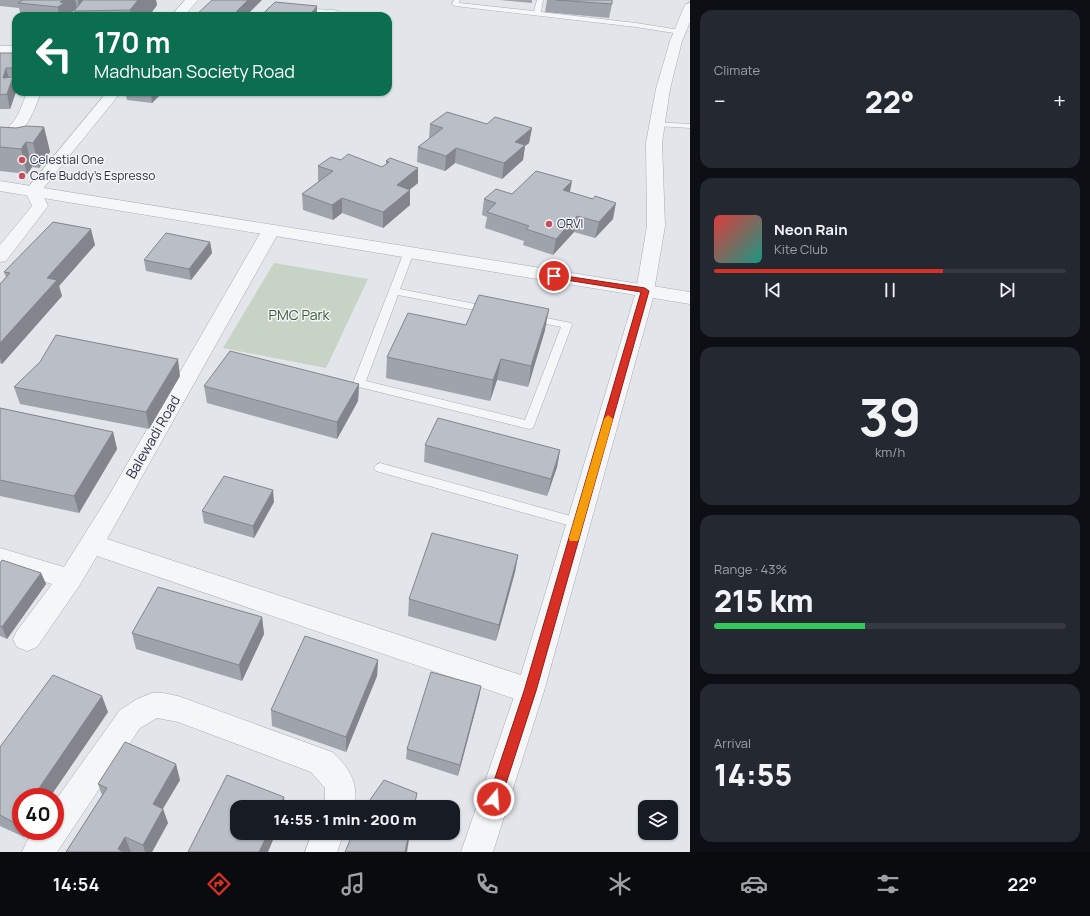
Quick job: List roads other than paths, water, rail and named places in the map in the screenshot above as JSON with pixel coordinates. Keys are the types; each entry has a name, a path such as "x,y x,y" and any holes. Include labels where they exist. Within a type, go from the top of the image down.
{"street":[{"path":"180,12 189,0"},
{"path":"478,852 530,691 645,291 656,226 654,143 662,89 680,32 690,7"},
{"path":"271,12 293,12"},
{"path":"0,50 12,50"},
{"path":"0,139 8,137 19,128 32,96"},
{"path":"33,191 111,96"},
{"path":"0,186 690,298"},
{"path":"0,257 40,206 33,191"},
{"name":"Balewadi Road","path":"27,640 70,579 116,503 270,230"},
{"path":"91,544 530,691"},
{"path":"0,558 70,579"},
{"path":"64,815 130,719 146,707 163,705 178,709 321,762 334,773 341,788 339,800"},
{"path":"38,852 47,840"},
{"path":"321,852 325,840"}],"lane":[{"path":"457,0 455,4 680,32"},
{"path":"537,14 540,0"},
{"path":"657,124 690,126"},
{"path":"409,252 359,383 529,425 567,325 522,316"},
{"path":"394,291 500,312"},
{"path":"380,468 578,523"}],"place":[{"name":"Celestial One","path":"22,160"},
{"name":"Cafe Buddy's Espresso","path":"22,176"},
{"name":"ORVI","path":"549,224"}],"park label":[{"name":"PMC Park","path":"299,315"}]}
